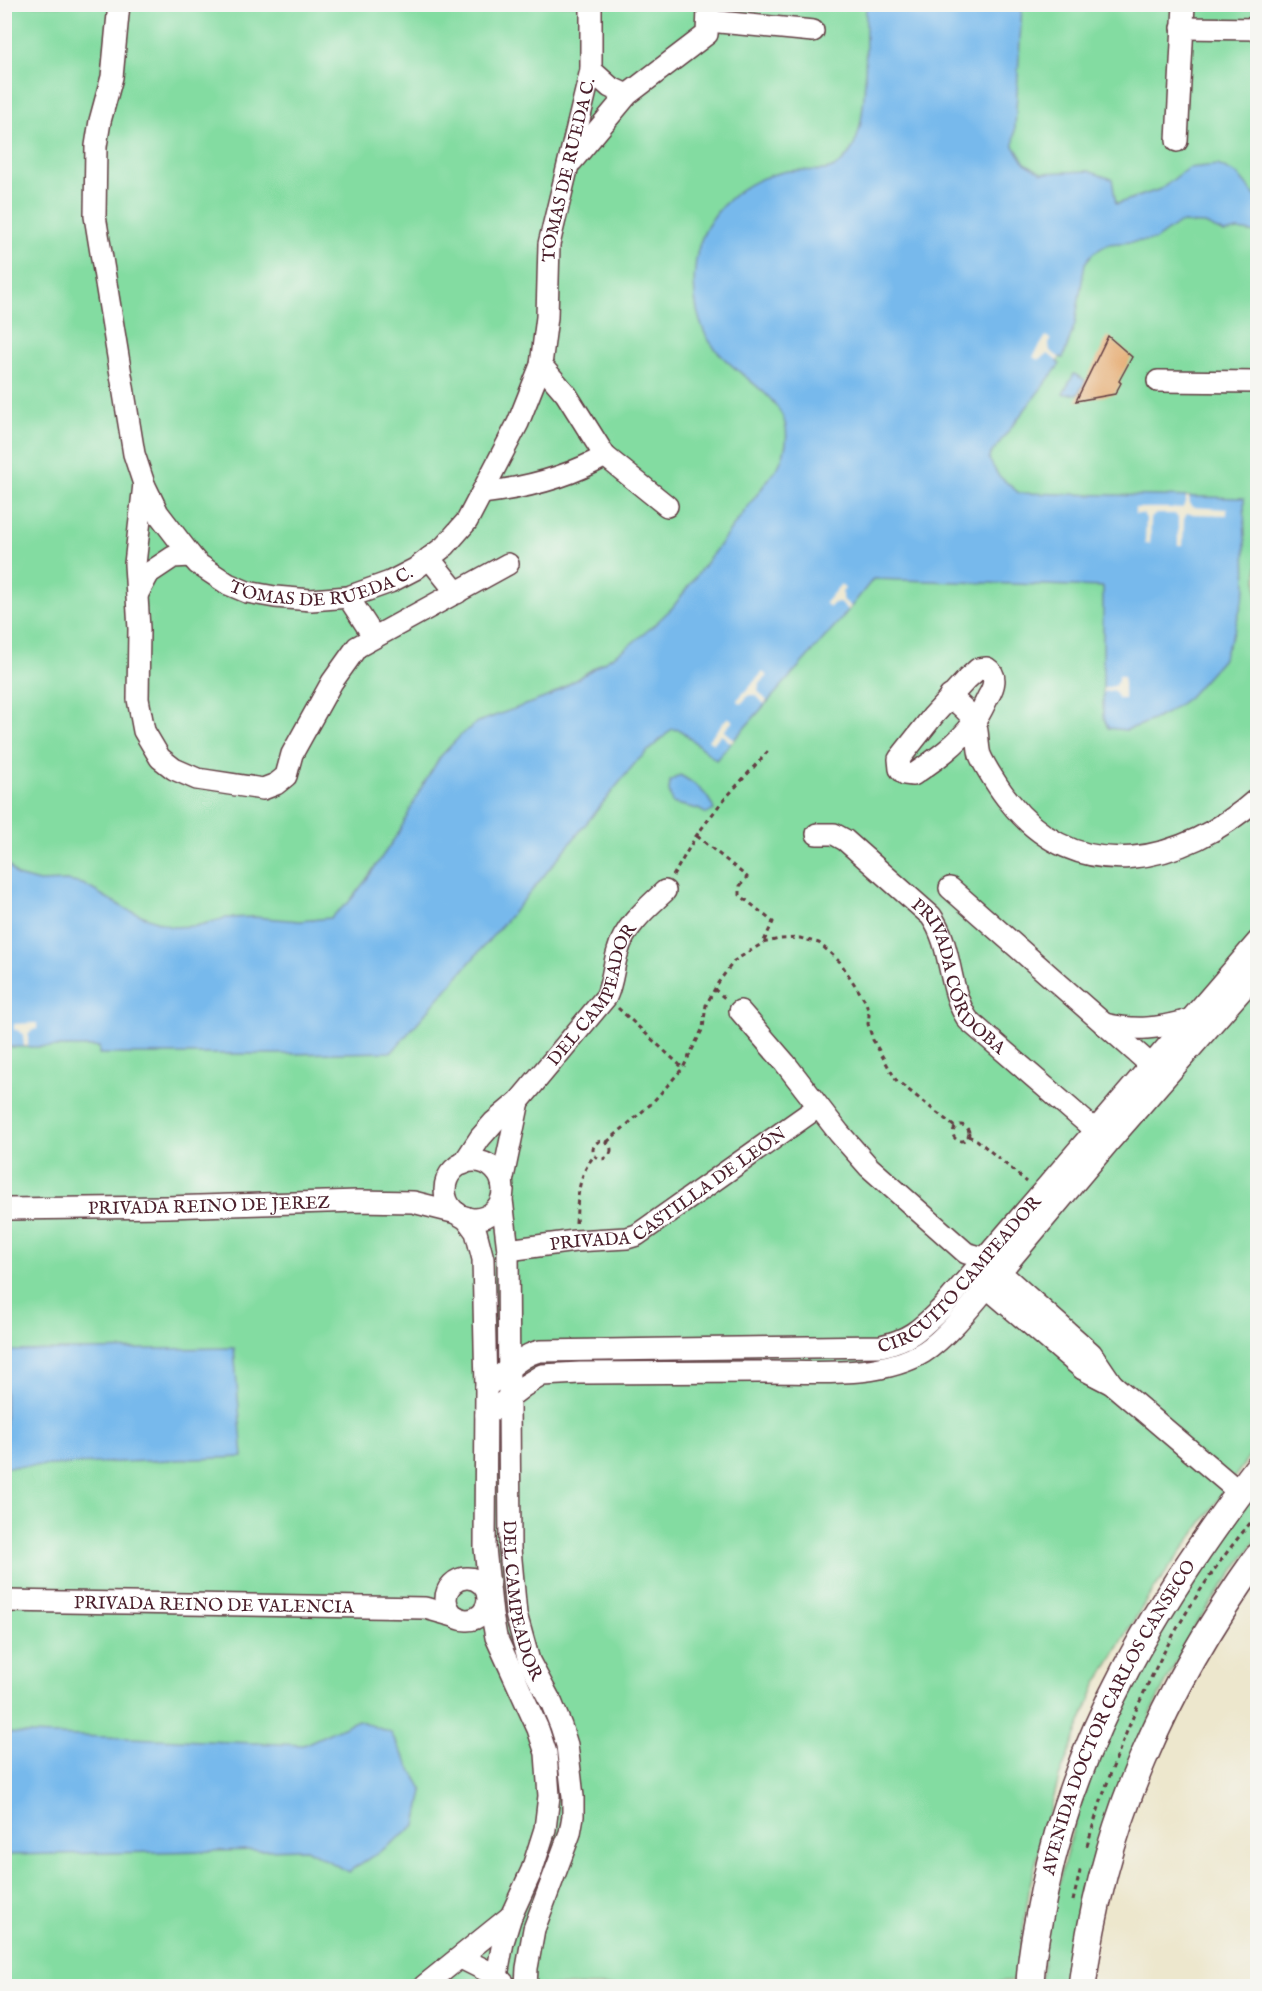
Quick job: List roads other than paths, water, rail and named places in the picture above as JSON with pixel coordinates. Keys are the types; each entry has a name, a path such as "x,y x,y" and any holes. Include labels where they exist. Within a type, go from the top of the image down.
{"main road":[{"name":"AVENIDA DOCTOR CARLOS CANSECO","path":"1030,1986 1031,1964 1048,1873 1073,1788 1097,1726 1125,1668 1159,1608 1257,1468"},
{"name":"AVENIDA DOCTOR CARLOS CANSECO","path":"1082,1986 1108,1859 1142,1759 1162,1713 1196,1651 1257,1557"}],"street":[{"name":"TOMAS DE RUEDA C.","path":"118,7 112,77 96,146 95,216 134,454 144,484 158,513 198,564 228,584 247,592 311,600 348,597 390,582 415,569 445,546 467,521 518,423 541,365 547,317 549,244 591,70 591,4"},
{"path":"569,164 627,95 707,34 706,13 813,31"},
{"path":"1177,141 1186,13 1257,29"},
{"path":"591,70 610,87 627,95"},
{"path":"541,365 566,394 605,456 667,506"},
{"path":"1158,381 1257,382"},
{"path":"482,493 520,488 584,468 605,456"},
{"path":"144,484 135,564 139,629 138,699 144,731 160,758 174,769 197,779 263,789 276,784 286,776 292,754 332,682 357,647 508,564"},
{"path":"137,595 149,573 173,557 191,556"},
{"path":"429,558 457,593"},
{"path":"348,597 374,637"},
{"path":"987,668 992,671 995,679 991,692 975,722 937,758 913,775 905,774 900,769 899,759 950,696 978,669 987,668"},
{"path":"950,696 975,722 981,756 1009,801 1031,825 1054,842 1077,852 1094,857 1121,858 1166,851 1200,839 1255,805"},
{"path":"933,716 957,740 981,756"},
{"name":"PRIVADA CÓRDOBA","path":"817,834 834,834 845,840 931,916 946,944 959,1006 968,1020 1102,1136"},
{"path":"950,888 1158,1072"},
{"name":"DEL CAMPEADOR","path":"456,1170 494,1122 519,1101 606,997 611,986 618,947 646,908 665,891"},
{"name":"CIRCUITO CAMPEADOR","path":"1158,1072 1189,1020 1257,941"},
{"name":"CIRCUITO CAMPEADOR","path":"486,1415 542,1375 818,1373 886,1368 905,1362 943,1307 982,1269 1158,1072 1257,972"},
{"path":"740,1011 869,1167 982,1269 1083,1369 1112,1384 1239,1492"},
{"path":"1101,1023 1127,1029 1147,1029 1189,1020"},
{"name":"DEL CAMPEADOR","path":"519,1101 502,1191 508,1250 512,1566 516,1614 530,1661 552,1704 564,1735 573,1797 570,1833 534,1929 527,1977"},
{"name":"PRIVADA CASTILLA DE LEÓN","path":"508,1250 575,1240 627,1238 637,1235 818,1107"},
{"name":"CIRCUITO CAMPEADOR","path":"982,1269 1040,1192 1102,1136"},
{"path":"413,1202 456,1170 472,1161 482,1162 498,1173 502,1191 491,1214 483,1218 461,1215 450,1206 446,1197 446,1186 456,1170"},
{"name":"PRIVADA REINO DE JEREZ","path":"7,1209 358,1201 413,1202 461,1215"},
{"name":"DEL CAMPEADOR","path":"461,1215 476,1232 483,1260 486,1387 484,1548 488,1595 496,1637 538,1729 546,1753 549,1796 545,1829 539,1849 511,1916 503,1942 503,1984"},
{"path":"508,1325 519,1338 540,1351"},
{"name":"CIRCUITO CAMPEADOR","path":"486,1387 531,1353 540,1351 882,1346 900,1342 920,1342"},
{"path":"757,1372 758,1347"},
{"name":"DEL CAMPEADOR","path":"454,1585 470,1570 484,1548"},
{"path":"454,1585 448,1605 460,1618 477,1617 485,1610 488,1595 512,1566"},
{"path":"425,1608 439,1601 454,1585 475,1580 488,1595 516,1614"},
{"name":"PRIVADA REINO DE VALENCIA","path":"4,1601 425,1608 460,1618"},
{"name":"DEL CAMPEADOR","path":"460,1618 491,1640 504,1655"},
{"path":"424,1986 511,1916"},
{"path":"460,1958 503,1984 527,1977"}],"water":[{"path":"866,5 1022,5 1014,146 1025,163 1042,173 1088,171 1112,179 1116,204 1161,189 1188,168 1218,165 1238,175 1257,198 1257,233 1238,230 1224,233 1205,224 1179,223 1155,240 1108,244 1093,253 1085,263 1075,324 1063,358 1060,357 1057,362 1060,364 989,459 998,475 1019,493 1244,498 1246,587 1234,632 1222,660 1188,698 1165,714 1126,730 1108,728 1103,716 1103,587 873,579 842,618 716,760 680,730 672,729 636,762 529,894 392,1052 99,1054 99,1047 5,1047 4,859 17,876 39,882 67,881 83,884 126,909 171,927 196,926 226,918 254,917 300,921 330,918 349,902 366,880 399,832 421,788 440,757 460,736 478,722 550,696 626,648 673,607 779,465 786,444 786,427 780,412 758,387 716,350 700,322 694,290 695,269 703,235 722,206 750,184 793,170 829,169 836,166 852,149 864,100"},
{"path":"1074,374 1085,380 1078,394 1063,394"},
{"path":"680,775 701,789 714,810 707,814 698,809 672,803 669,791 670,781"},
{"path":"234,1348 243,1457 5,1467 5,1351"},
{"path":"358,1720 391,1733 423,1791 416,1825 348,1872 306,1849 5,1855 5,1733 303,1745"}]}
